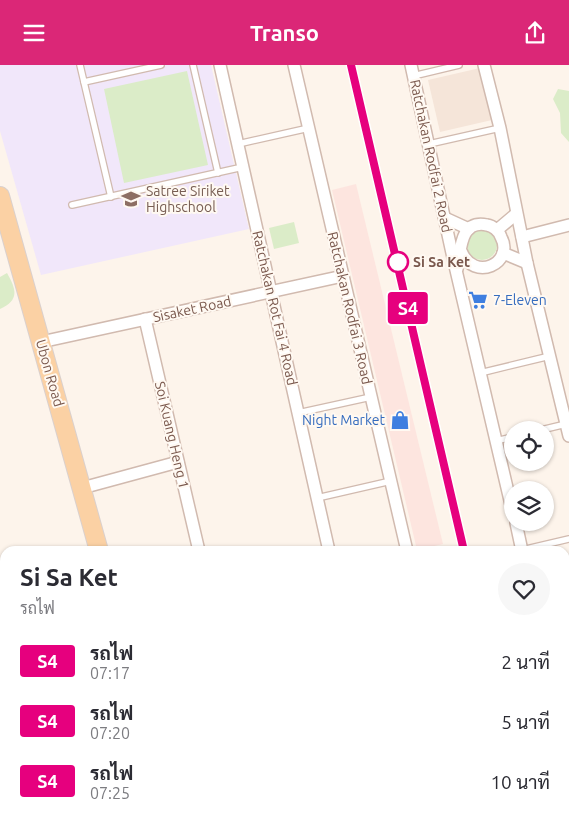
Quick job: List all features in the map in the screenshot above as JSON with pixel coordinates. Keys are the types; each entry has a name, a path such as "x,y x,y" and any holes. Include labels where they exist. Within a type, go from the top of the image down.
{"main road":[{"name":"Ubon Road","path":"0,196 98,546"}],"street":[{"name":"Ratchakan Rot Fai 4 Road","path":"220,65 328,546"},
{"name":"Ratchakan Rodfai 3 Road","path":"294,65 406,546"},
{"path":"484,65 500,128 527,263 569,436"},
{"name":"Ratchakan Rodfai 2 Road","path":"412,70 444,218 456,252"},
{"path":"497,230 516,214"},
{"path":"444,218 469,229"},
{"path":"456,252 467,262 478,268 491,266 500,259 503,253 503,241 497,230 486,225 480,224 469,229 461,239 456,252 456,272 505,481"},
{"path":"522,237 569,225"},
{"path":"503,253 527,263"},
{"name":"Sisaket Road","path":"41,342 343,276"},
{"name":"Soi Kuang Heng 1","path":"145,319 198,546"},
{"path":"82,488 178,462"},
{"path":"518,531 521,546"}],"lane":[{"path":"80,65 110,197"},
{"path":"84,82 161,65"},
{"path":"193,65 218,173"},
{"path":"412,70 459,65"},
{"path":"429,144 500,128"},
{"path":"238,144 309,129"},
{"path":"72,205 243,167"},
{"path":"480,373 550,356"},
{"path":"298,413 371,397"},
{"path":"554,427 566,424"},
{"path":"496,441 504,439"},
{"path":"317,498 391,481"},
{"path":"542,546 569,539"}],"shaded area":[{"name":"Satree Siriket Highschool","path":"0,65 211,65 249,229 41,275 0,131"},
{"path":"480,68 492,120 440,132 428,80"},
{"name":"Night Market","path":"356,184 443,544 416,546 332,190"}],"green space":[{"path":"187,71 208,165 124,183 104,89"},
{"path":"558,89 569,91 569,142 561,133 560,113 553,99"},
{"path":"294,222 299,243 274,249 269,228"},
{"path":"482,230 493,234 497,245 493,256 482,260 471,256 467,245 471,234"},
{"path":"7,273 13,284 14,294 11,302 0,309 0,277"}],"railway":[{"path":"351,65 463,546"}],"train":[{"name":"S4","path":"351,65 463,546"}],"place":[{"name":"Satree Siriket Highschool","path":"131,199"},
{"name":"Si Sa Ket","path":"398,262"},
{"name":"7-Eleven","path":"478,300"},
{"name":"Night Market","path":"400,420"}]}
